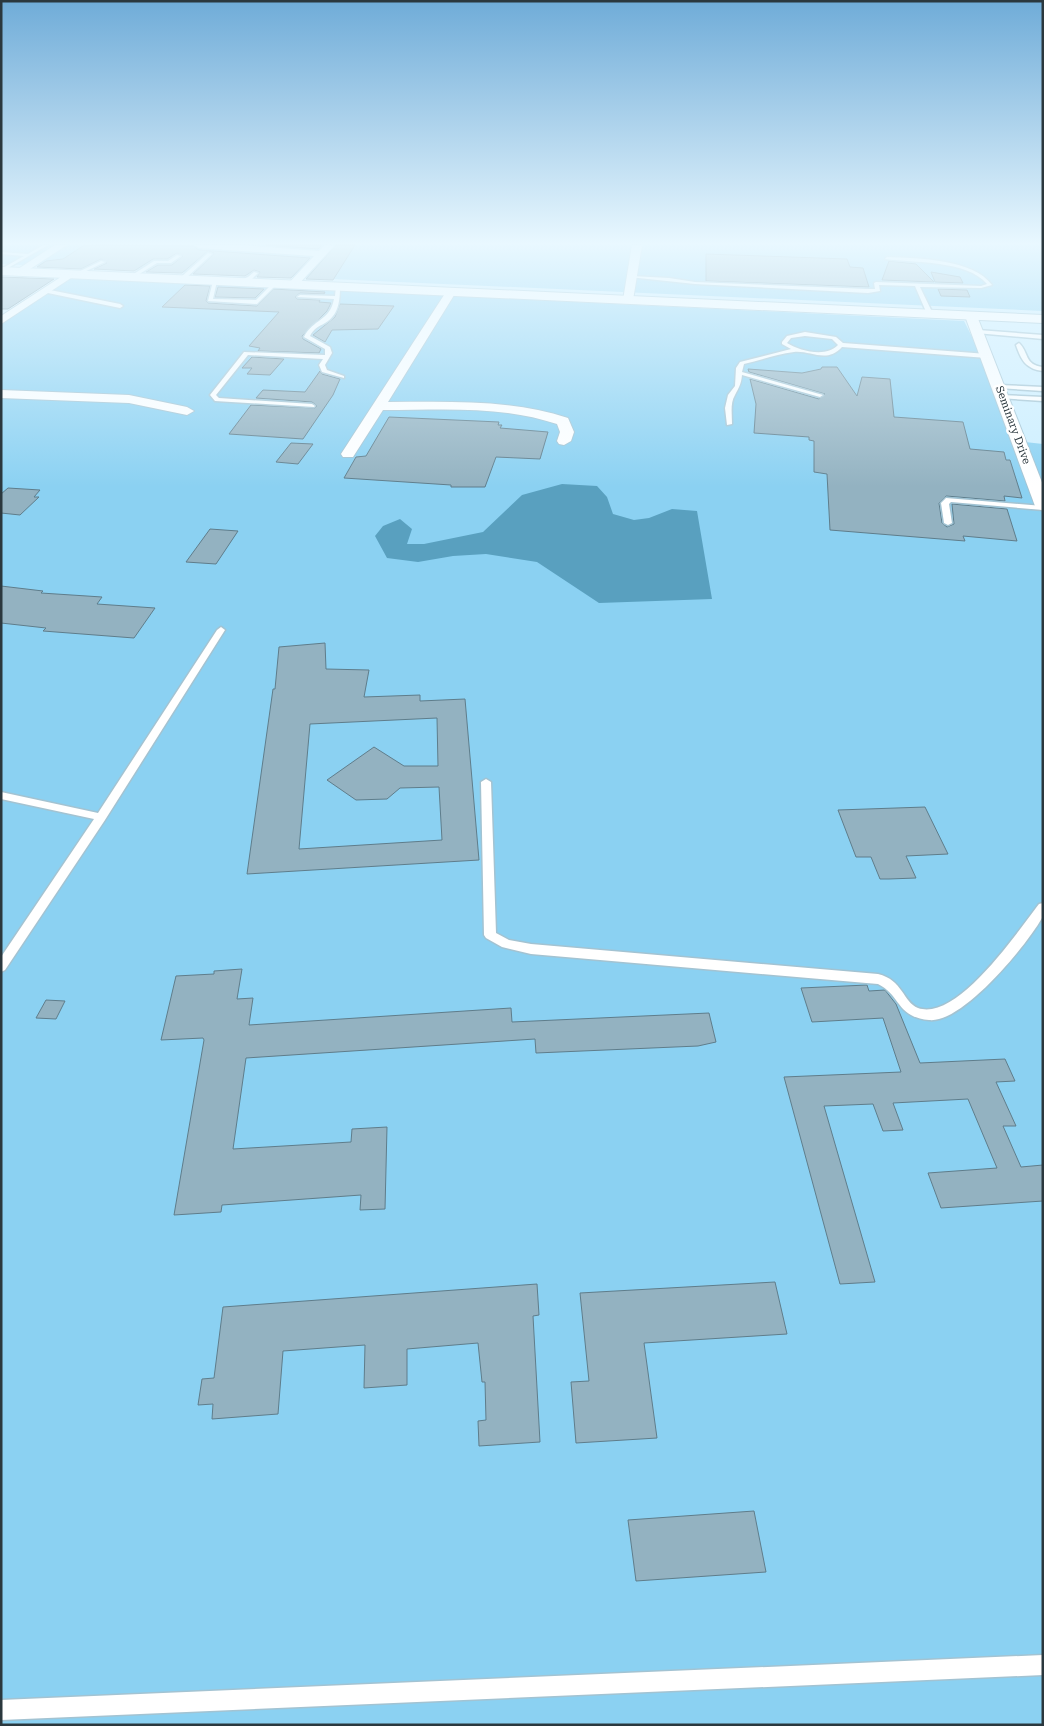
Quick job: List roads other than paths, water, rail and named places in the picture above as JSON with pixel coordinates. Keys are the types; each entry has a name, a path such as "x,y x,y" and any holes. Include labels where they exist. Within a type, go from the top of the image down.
{"street":[{"path":"348,454 430,326"},
{"name":"Seminary Drive","path":"976,326 1043,507"},
{"path":"1,394 129,399 187,411"},
{"path":"379,406 510,409 548,415 563,422 567,432 564,441"}],"lane":[{"path":"313,326 306,338 328,348 327,357 323,360 322,368 324,371 342,377"},
{"path":"978,332 1043,336"},
{"path":"795,350 784,343 785,340 796,335 825,336 839,342 841,345 987,356"},
{"path":"729,424 728,408 731,396 738,386 739,368 746,361 795,350 825,353 839,349 841,345"},
{"path":"1019,345 1025,362 1030,366 1043,369"},
{"path":"312,406 231,402 217,400 213,395 246,354 327,357"},
{"path":"740,373 820,396"},
{"path":"1000,392 1043,389"},
{"path":"1000,392 1043,399"},
{"path":"948,522 945,503 950,500 1043,507"},
{"path":"1,967 101,817 221,630"},
{"path":"486,782 490,935 506,944 531,949 870,978 885,982 913,1011 930,1017 946,1012 975,992 1043,906"},
{"path":"1,795 101,817"},
{"path":"1,1710 1043,1665"}]}
